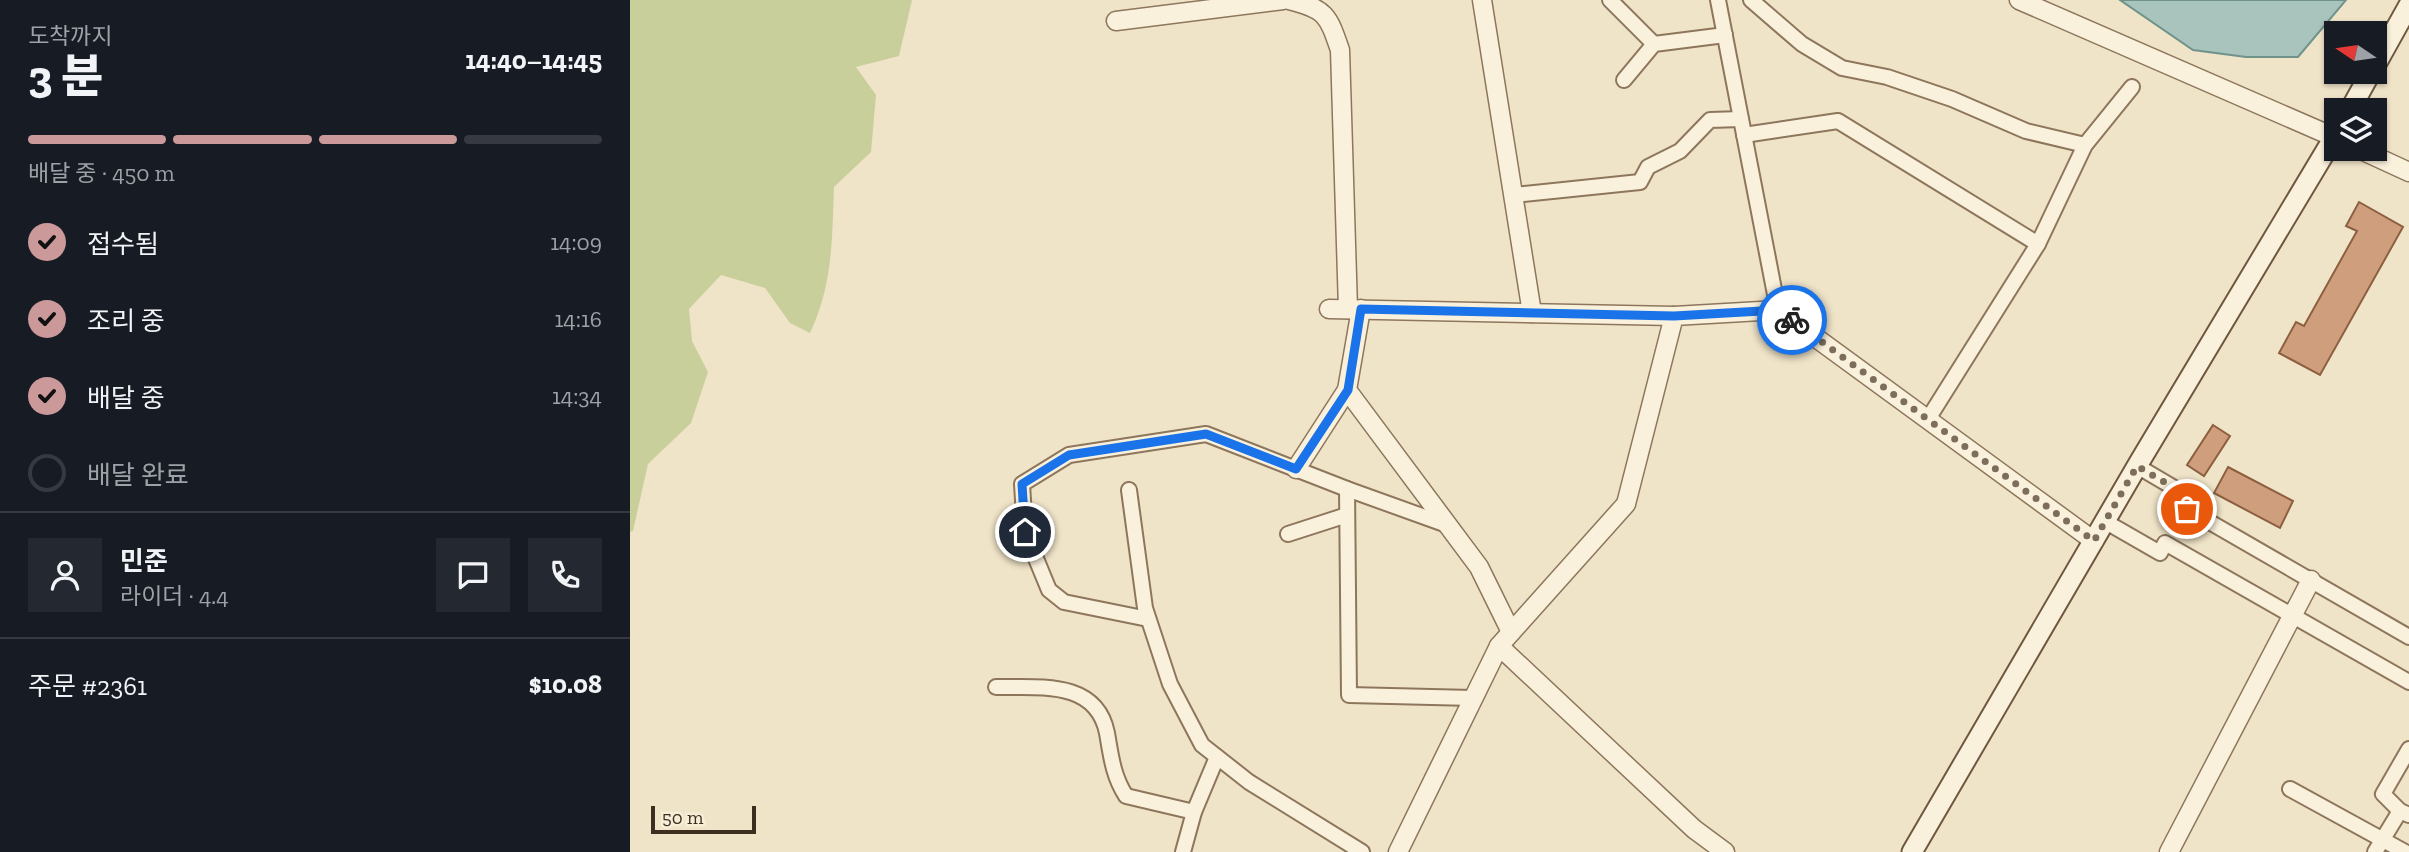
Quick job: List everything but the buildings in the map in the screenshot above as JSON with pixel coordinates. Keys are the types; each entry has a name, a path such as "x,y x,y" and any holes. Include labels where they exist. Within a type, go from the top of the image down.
{"main road":[{"path":"2387,44 2409,5"},
{"path":"1912,852 2137,466 2324,156"}],"street":[{"path":"1116,21 1283,0"},
{"path":"1289,0 1315,6 1331,22 1340,50 1355,309 1348,390 1296,469"},
{"path":"1482,0 1532,313"},
{"path":"1610,0 1654,44"},
{"path":"1718,0 1779,310"},
{"path":"1751,0 1802,44 1842,68 1887,77 1952,99 2026,131 2085,145"},
{"path":"2019,0 2324,131"},
{"path":"1624,80 1654,44 1725,35"},
{"path":"1928,419 2038,244 2085,145 2132,87"},
{"path":"1514,195 1640,183 1648,167 1680,151 1710,120 1741,119"},
{"path":"1744,135 1838,121 2038,244"},
{"path":"2385,161 2409,172"},
{"path":"1329,309 1674,316 1779,310 2094,541"},
{"path":"1398,852 1499,646 1626,504 1674,316"},
{"path":"1348,390 1479,567 1511,632"},
{"path":"1148,619 1064,602 1049,590 1025,532 1022,484 1069,455 1206,434 1447,525"},
{"path":"2137,466 2193,499 2187,509 2409,637"},
{"path":"1347,489 1349,695 1473,698"},
{"path":"1129,490 1148,619 1170,684 1202,745 1249,782 1363,852"},
{"path":"1288,534 1347,515"},
{"path":"2106,522 2160,553 2165,543 2409,681"},
{"path":"2169,852 2311,580"},
{"path":"1499,646 1694,829 1725,852"},
{"path":"996,687 1056,688 1077,693 1095,706 1106,728 1115,779 1126,796 1194,812"},
{"path":"2375,852 2404,813 2384,794 2409,748"},
{"path":"1183,852 1194,812 1217,757"},
{"path":"2290,789 2405,852"}],"green space":[{"path":"630,0 912,0 899,56 856,67 876,95 871,152 834,187 832,244 827,279 818,315 810,333 790,323 765,288 721,275 689,309 692,341 708,372 691,423 648,464 633,531 630,532"}],"water":[{"path":"2120,0 2346,0 2328,21 2324,21 2324,26 2298,57 2246,57 2193,50"}],"way so far":[{"path":"1792,320 2094,541 2137,466 2193,499 2187,509"}],"route":[{"path":"1025,532 1022,484 1069,455 1206,434 1296,469 1348,390 1361,309 1674,316 1779,310 1792,320"}]}
